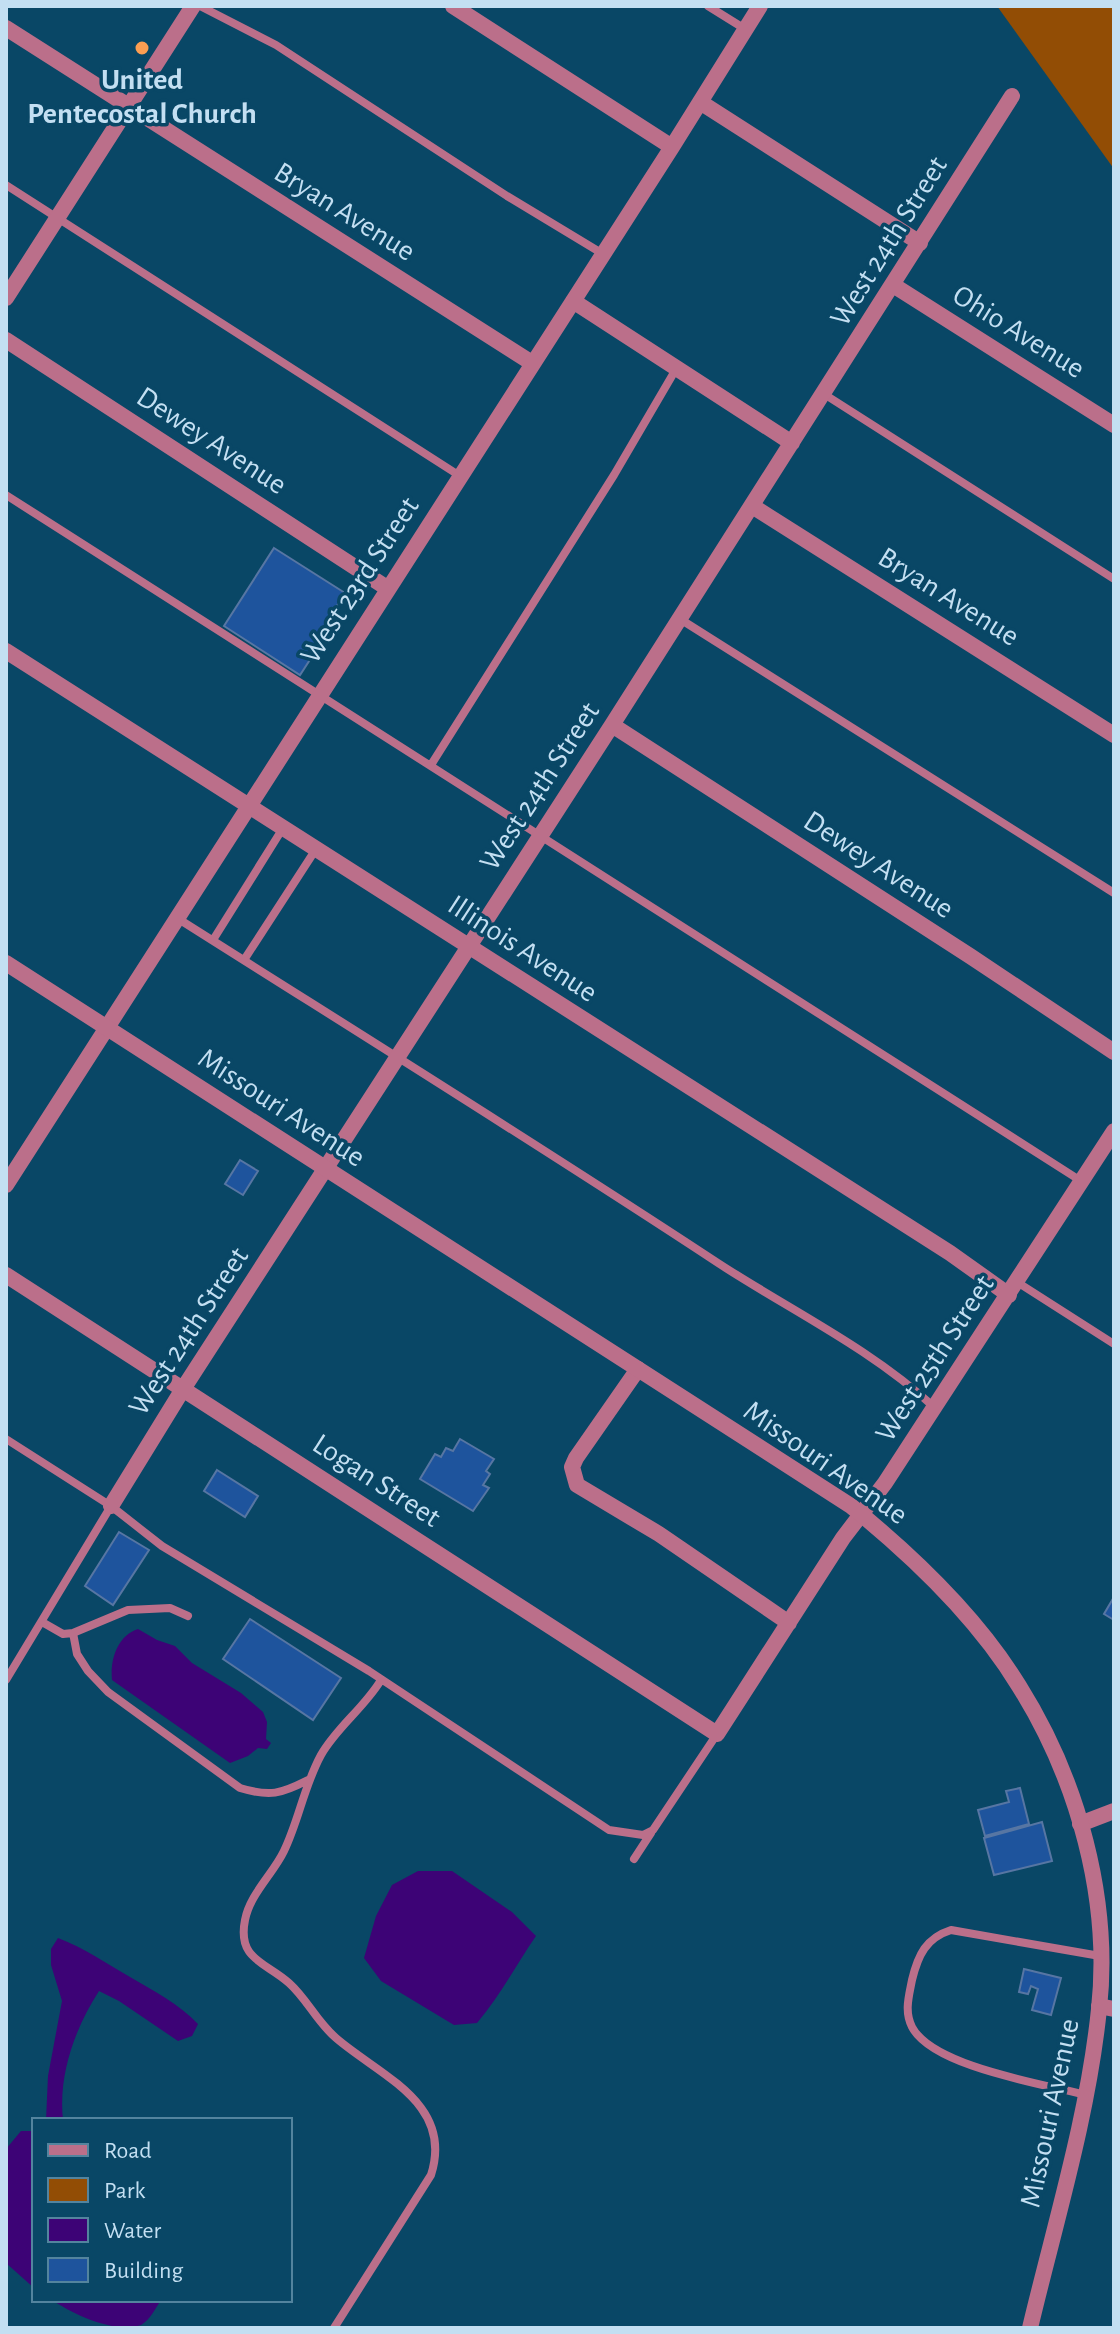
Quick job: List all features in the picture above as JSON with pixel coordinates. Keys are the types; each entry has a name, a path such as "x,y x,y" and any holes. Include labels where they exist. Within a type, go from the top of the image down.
{"street":[{"path":"6,298 193,6"},
{"path":"453,6 672,147"},
{"name":"West 23rd Street","path":"6,1185 760,6"},
{"name":"Bryan Avenue","path":"6,28 532,363"},
{"name":"West 24th Street","path":"111,1506 1012,96"},
{"path":"700,102 920,243"},
{"name":"Ohio Avenue","path":"893,285 1114,425"},
{"path":"573,301 792,443"},
{"name":"Dewey Avenue","path":"6,340 387,588"},
{"name":"Bryan Avenue","path":"752,506 1114,735"},
{"name":"Illinois Avenue","path":"6,651 950,1253 1013,1288"},
{"name":"Dewey Avenue","path":"612,725 1114,1052"},
{"name":"Missouri Avenue","path":"6,963 861,1514 907,1554 953,1602 1019,1686 1062,1770 1080,1824 1098,1915 1107,2007 1030,2328"},
{"name":"West 25th Street","path":"717,1734 1114,1131"},
{"name":"Logan Street","path":"6,1275 717,1734"},
{"path":"638,1369 576,1458 572,1467 577,1485 659,1534 789,1623"},
{"path":"1080,1824 1114,1811"}],"lane":[{"path":"200,6 276,45 507,196 603,254"},
{"path":"708,6 745,29"},
{"path":"6,185 460,476"},
{"path":"431,765 621,464 676,369"},
{"path":"824,394 1114,579"},
{"path":"6,495 1081,1181"},
{"path":"680,619 1114,893"},
{"path":"213,940 283,828"},
{"path":"244,960 316,849"},
{"path":"176,917 848,1342 903,1378 934,1408"},
{"path":"1013,1288 1114,1344"},
{"path":"6,1439 111,1506 162,1546 381,1680 609,1830 643,1835 653,1830"},
{"path":"6,1680 111,1506"},
{"path":"42,1622 63,1634 73,1633 128,1610 170,1608 188,1616"},
{"path":"73,1633 77,1654 108,1692 240,1788 260,1794 283,1793 308,1780"},
{"path":"334,2328 425,2187 436,2160 431,2128 423,2110 403,2086 335,2038 319,2023 291,1985 254,1960 244,1941 245,1919 284,1851 308,1780 337,1730 381,1680"},
{"path":"634,1859 717,1734"},
{"path":"1086,2095 968,2065 942,2054 921,2040 912,2027 906,2008 924,1946 935,1936 951,1930 1100,1956"}],"green space":[{"path":"997,6 1114,6 1114,169"}],"water":[{"path":"138,1629 175,1646 192,1663 241,1693 263,1712 267,1722 266,1739 271,1743 267,1749 258,1748 230,1763 112,1680 116,1650 125,1637"},
{"path":"418,1871 452,1871 512,1912 536,1936 477,2023 454,2025 381,1981 364,1958 376,1916 392,1885"},
{"path":"58,1938 86,1951 157,1993 198,2024 192,2036 178,2041 99,1991 70,2052 63,2086 63,2118 46,2118 48,2076 62,2001 51,1965 51,1949"},
{"path":"21,2131 32,2131 32,2286 6,2263 6,2149"},
{"path":"55,2302 160,2302 144,2323 130,2327 107,2325"}],"building":[{"path":"274,548 345,593 323,628 328,632 300,675 224,626"},
{"path":"240,1160 258,1171 243,1195 225,1184"},
{"path":"460,1439 494,1459 486,1471 490,1474 483,1485 489,1488 473,1511 420,1479 435,1454 441,1457 446,1448 453,1451"},
{"path":"217,1470 258,1496 245,1517 204,1491"},
{"path":"119,1532 149,1550 113,1605 85,1586"},
{"path":"1114,1597 1114,1620 1104,1614"},
{"path":"250,1619 341,1678 313,1720 223,1659"},
{"path":"1020,1788 1029,1824 985,1836 978,1810 1009,1802 1006,1791"},
{"path":"1042,1822 1052,1861 994,1875 984,1838"},
{"path":"1024,1969 1061,1978 1051,2015 1032,2010 1038,1989 1031,1986 1028,1994 1019,1992"}],"place":[{"name":"United Pentecostal Church","path":"142,48"}]}
